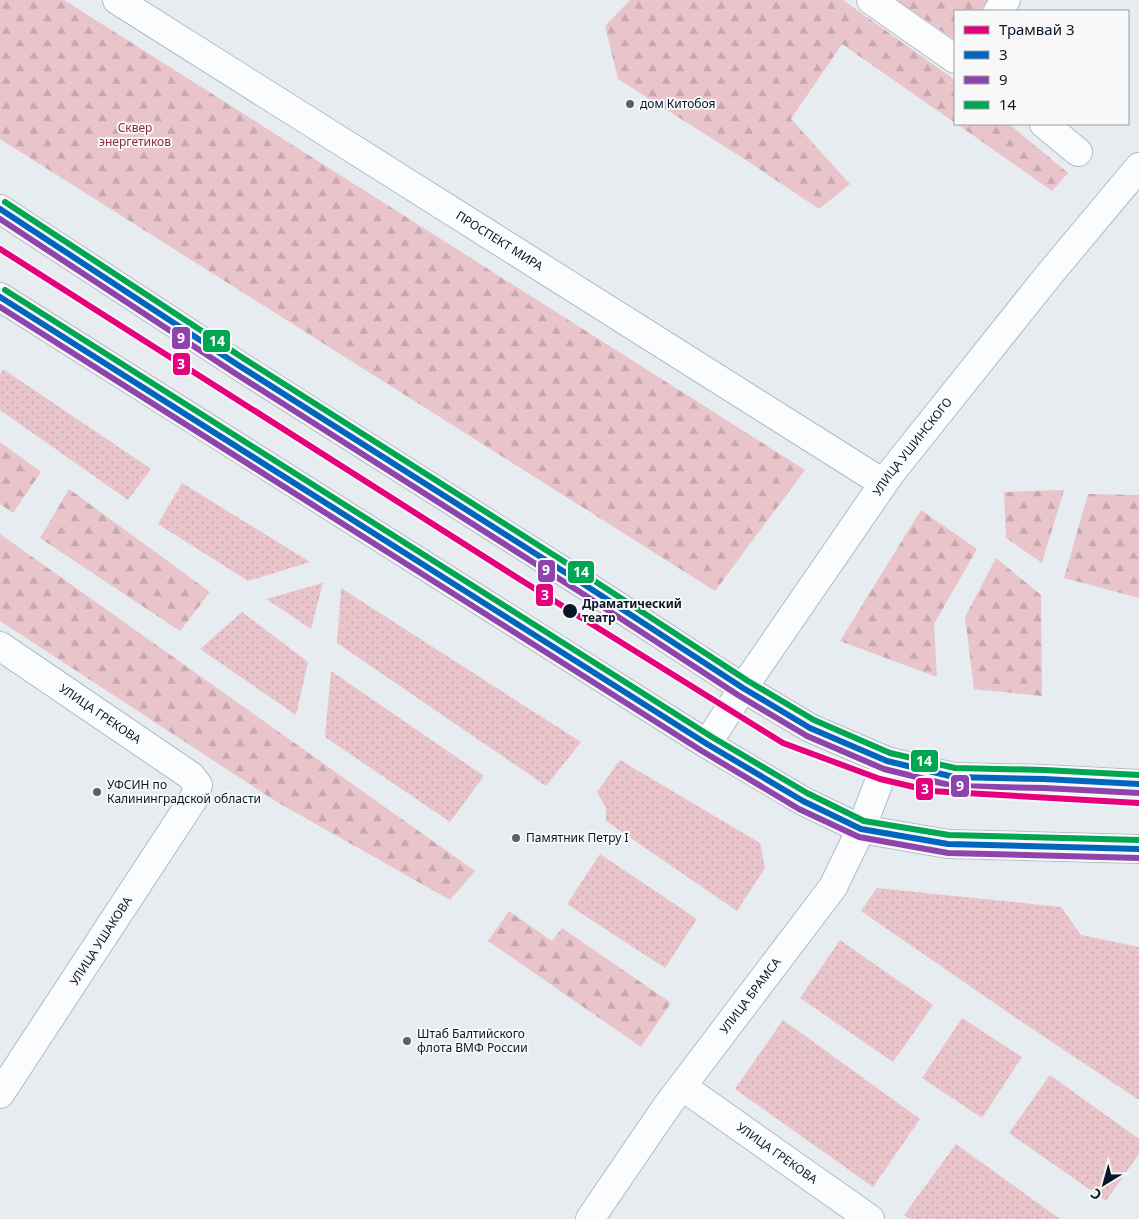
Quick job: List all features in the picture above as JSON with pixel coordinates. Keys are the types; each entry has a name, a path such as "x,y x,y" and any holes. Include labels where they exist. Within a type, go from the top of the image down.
{"main road":[{"name":"ПРОСПЕКТ МИРА","path":"117,0 884,483"},
{"path":"871,0 954,58"},
{"path":"1045,125 1078,152"},
{"name":"УЛИЦА УШИНСКОГО","path":"707,744 743,688 884,483 1048,276 1139,167"},
{"path":"0,209 238,365 585,585 743,688 810,728 887,761 954,777 1139,784"},
{"path":"0,297 707,744 803,801 861,829 948,844 1139,849"},
{"name":"УЛИЦА ГРЕКОВА","path":"0,646 190,776 198,785"},
{"name":"УЛИЦА БРАМСА","path":"590,1219 667,1106 683,1088 833,887 861,829 887,761"},
{"name":"УЛИЦА УШАКОВА","path":"0,1094 194,798 198,785"},
{"name":"УЛИЦА ГРЕКОВА","path":"683,1088 870,1219"}],"green space":[{"name":"Сквер энергетиков","path":"0,0 64,0 805,470 715,591 0,139"},
{"path":"630,0 843,0 954,79 954,122 842,44 791,119 850,184 819,209 618,79 605,26"},
{"path":"897,0 989,0 981,10 954,10 954,39"},
{"path":"958,125 1010,125 1068,173 1052,191"},
{"path":"3,369 151,469 128,500 0,410 0,375"},
{"path":"0,442 41,472 13,513 0,504"},
{"path":"182,483 310,562 248,581 158,524"},
{"path":"69,489 210,592 180,631 40,538"},
{"path":"1064,490 1042,563 1006,538 1004,492"},
{"path":"1088,494 1139,495 1139,598 1064,578"},
{"path":"921,510 977,549 934,624 937,677 840,641"},
{"path":"0,534 475,871 450,900 277,802 0,621"},
{"path":"996,558 1041,595 1042,696 974,689 965,617"},
{"path":"323,583 311,629 266,599"},
{"path":"341,588 581,742 546,786 337,643"},
{"path":"242,612 308,662 296,715 200,649"},
{"path":"331,671 484,776 450,822 325,737"},
{"path":"620,760 760,843 765,868 737,911 606,821 606,808 597,792"},
{"path":"600,854 697,919 665,968 567,904"},
{"path":"877,888 1061,907 1081,935 1139,947 1139,1100 861,911"},
{"path":"509,911 552,941 562,928 671,1003 641,1047 488,941"},
{"path":"840,940 933,1005 893,1062 800,998"},
{"path":"962,1018 1022,1057 982,1118 922,1078"},
{"path":"783,1020 920,1119 873,1187 735,1089"},
{"path":"1050,1075 1139,1139 1139,1154 1106,1201 1009,1133"},
{"path":"956,1144 1060,1219 910,1219 904,1215"}],"tram line":[{"name":"3","path":"0,249 524,582 783,743 880,779 931,791 1139,803"}],"transit line":[{"name":"14","path":"5,202 243,358 590,578 748,681 814,720 890,753 955,768 1139,775"},
{"name":"3","path":"0,209 238,365 585,585 743,688 810,728 887,761 954,777 1139,784"},
{"name":"9","path":"0,219 233,372 580,592 738,695 807,736 884,769 953,786 1139,793"},
{"name":"14","path":"5,290 712,737 807,793 864,821 949,835 1139,840"},
{"name":"3","path":"0,297 707,744 803,801 861,829 948,844 1139,849"},
{"name":"9","path":"0,307 702,751 799,809 859,837 948,853 1139,858"}],"place":[{"name":"дом Китобоя","path":"630,104"},
{"name":"Драматический театр","path":"570,611"},
{"name":"УФСИН по Калининградской области","path":"97,792"},
{"name":"Памятник Петру I","path":"516,838"},
{"name":"Штаб Балтийского флота ВМФ России","path":"407,1041"}]}
